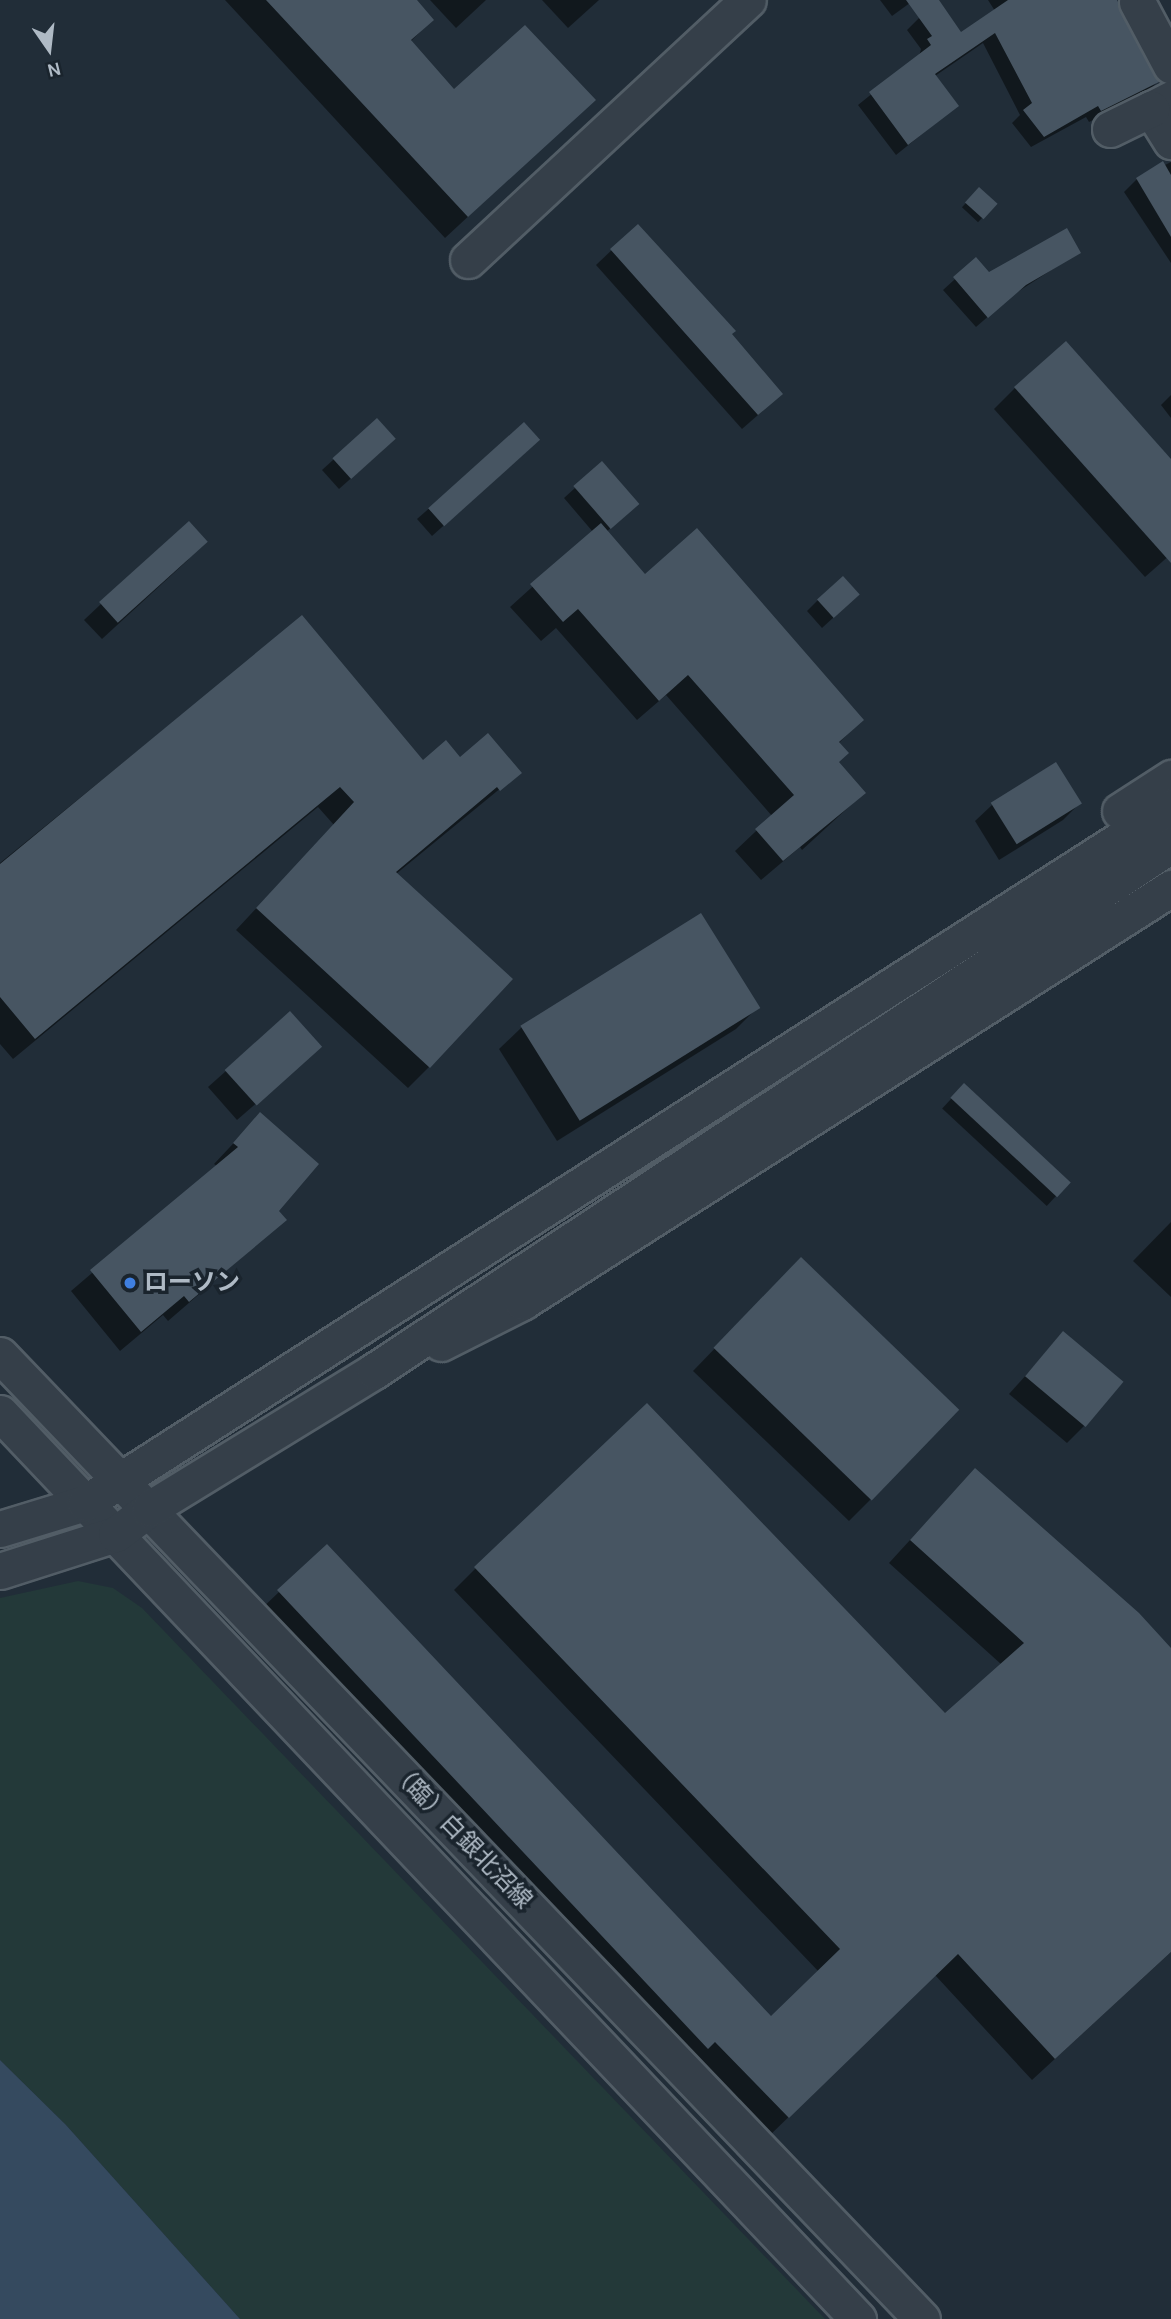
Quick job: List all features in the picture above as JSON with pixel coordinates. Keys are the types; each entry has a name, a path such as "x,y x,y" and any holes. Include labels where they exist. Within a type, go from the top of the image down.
{"street":[{"path":"468,260 748,0"},
{"path":"1137,2 1171,66"},
{"path":"1110,129 1161,104 1171,141"},
{"path":"347,1334 433,1256 1171,778"},
{"path":"0,1529 85,1503 1171,807"},
{"path":"0,1571 116,1534 149,1509 374,1371 477,1299 1171,845"},
{"path":"374,1371 478,1328 522,1302 1171,888"},
{"name":"（臨）白銀北沼線","path":"0,1355 922,2319"},
{"name":"（臨）白銀北沼線","path":"0,1413 858,2319"}],"green space":[{"path":"78,1581 113,1588 142,1608 825,2319 240,2319 66,2125 0,2060 0,1598"}],"water":[{"path":"0,2060 66,2125 240,2319 0,2319"}],"building":[{"path":"266,0 417,0 434,20 411,40 454,89 525,25 596,100 468,217"},
{"path":"906,0 939,0 961,32 1008,0 1117,0 1159,82 1101,111 1098,106 1044,137 1023,110 1032,103 995,33 935,74 959,106 908,145 869,92 931,45 927,39 932,36"},
{"path":"1163,161 1171,175 1171,237 1136,178"},
{"path":"979,187 998,204 984,219 965,203"},
{"path":"638,224 736,331 732,334 783,394 758,415 610,249"},
{"path":"1067,228 1081,253 1026,285 988,318 953,277 976,257 989,272"},
{"path":"1066,341 1171,459 1171,563 1014,387"},
{"path":"377,418 396,439 351,479 332,458"},
{"path":"524,422 540,440 444,526 428,508"},
{"path":"602,461 639,504 611,529 573,486"},
{"path":"189,521 208,542 118,623 99,602"},
{"path":"601,523 645,574 697,528 864,720 839,742 849,753 839,762 866,793 783,861 755,829 794,795 688,675 659,701 578,609 563,622 530,584"},
{"path":"843,576 860,595 834,618 817,599"},
{"path":"302,615 423,760 446,740 460,757 488,733 522,773 500,791 497,787 396,872 513,979 430,1068 256,908 354,802 340,787 35,1039 0,997 0,864"},
{"path":"1056,762 1082,804 1017,844 991,803"},
{"path":"701,913 760,1008 580,1121 520,1026"},
{"path":"290,1011 322,1047 257,1106 225,1070"},
{"path":"964,1083 1071,1183 1057,1197 950,1098"},
{"path":"260,1112 319,1164 279,1211 287,1220 189,1302 184,1296 141,1332 90,1270 238,1147 233,1143"},
{"path":"801,1257 959,1410 872,1500 713,1348"},
{"path":"1063,1331 1124,1382 1086,1427 1025,1376"},
{"path":"647,1403 945,1713 1024,1643 910,1540 975,1468 1139,1613 1171,1648 1171,1952 1055,2059 958,1954 789,2118 715,2042 708,2049 277,1590 327,1544 771,2016 840,1949 474,1567"}],"place":[{"name":"ローソン","path":"130,1283"}]}
